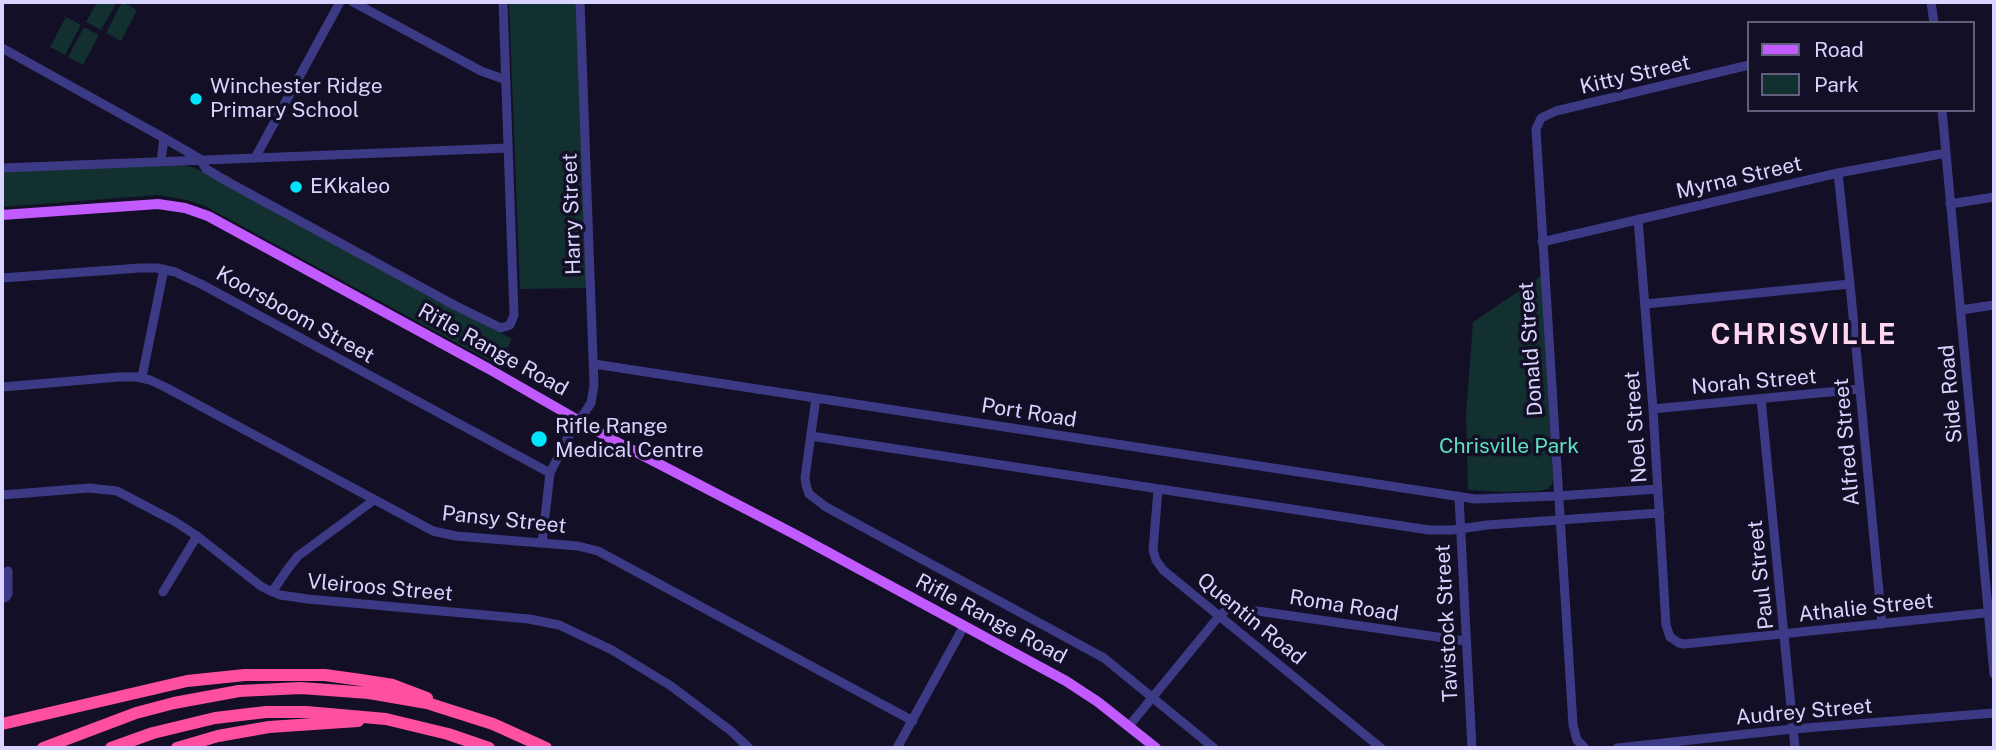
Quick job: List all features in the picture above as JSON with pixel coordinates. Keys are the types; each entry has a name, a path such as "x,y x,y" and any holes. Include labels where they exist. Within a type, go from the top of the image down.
{"highway":[{"path":"2,724 187,681 266,674 325,675 393,685 451,710"},
{"path":"43,748 136,713 186,700 239,691 301,688 393,696 451,710 493,724 546,748"},
{"path":"111,748 190,723 243,715 306,712 386,719 449,734 489,748"},
{"path":"177,748 218,736 269,727 386,719"}],"main road":[{"name":"Rifle Range Road","path":"2,215 147,204 167,204 199,212 578,420 1077,688 1156,748"}],"street":[{"path":"255,158 340,2"},
{"path":"353,2 481,71 506,80"},
{"path":"2,168 508,148 503,2"},
{"name":"Harry Street","path":"550,473 578,420 592,400 594,384 580,2"},
{"path":"1931,2 1933,21"},
{"path":"2,48 200,159"},
{"name":"Kitty Street","path":"1536,129 1541,118 1556,111 1748,65"},
{"name":"Side Road","path":"1942,112 1991,613 1994,674"},
{"name":"Donald Street","path":"1536,129 1575,735 1585,748"},
{"path":"161,161 164,138"},
{"name":"Rifle Range Road","path":"200,159 206,169 230,183 494,327 501,328 510,325 514,312 508,148"},
{"name":"Myrna Street","path":"1542,242 1838,173 1946,153"},
{"name":"Alfred Street","path":"1838,173 1882,624"},
{"path":"1950,204 1994,197"},
{"name":"Noel Street","path":"1638,219 1668,632"},
{"name":"Koorsboom Street","path":"2,278 140,268 174,272 201,284 550,473"},
{"path":"142,377 164,270"},
{"path":"1644,304 1850,284"},
{"path":"1961,310 1994,305"},
{"name":"Port Road","path":"594,364 1475,499 1658,489"},
{"name":"Pansy Street","path":"2,387 142,377 439,533 578,546 598,551 913,721"},
{"name":"Norah Street","path":"1653,409 1860,389"},
{"name":"Rifle Range Road","path":"816,398 805,482 807,491 815,499 1098,654 1214,748"},
{"name":"Paul Street","path":"1761,399 1795,748"},
{"path":"811,436 1429,530 1660,513"},
{"path":"542,543 550,473"},
{"name":"Vleiroos Street","path":"2,495 89,488 124,494 163,514 197,536 255,582 272,592 307,599 529,619 559,625 612,650 661,679 718,720 749,748"},
{"name":"Quentin Road","path":"1158,490 1153,550 1156,560 1170,577 1381,748"},
{"name":"Tavistock Street","path":"1459,497 1472,748"},
{"path":"272,592 298,556 374,500"},
{"path":"163,592 197,536"},
{"path":"2,599 8,594 8,571"},
{"name":"Roma Road","path":"1220,615 1230,607 1465,641"},
{"name":"Athalie Street","path":"1668,632 1681,644 1991,613"},
{"path":"1129,726 1220,615"},
{"path":"897,748 964,626"},
{"name":"Audrey Street","path":"1617,748 1793,729 1994,713"}],"green space":[{"path":"97,2 117,2 101,30 86,22"},
{"path":"122,2 137,10 121,41 106,33"},
{"path":"509,2 577,2 587,288 520,289"},
{"path":"66,17 81,25 65,55 50,47"},
{"path":"84,27 99,35 83,65 68,57"},
{"path":"181,164 212,176 512,339 499,366 205,206 187,200 158,195 2,207 2,171"},
{"name":"Chrisville Park","path":"1541,276 1552,484 1548,489 1540,491 1468,490 1466,415 1473,322"}],"place":[{"name":"Winchester Ridge Primary School","path":"196,99"},
{"name":"EKkaleo","path":"296,187"},
{"name":"Rifle Range Medical Centre","path":"539,439"}],"district":[{"name":"CHRISVILLE","path":"1804,335"}]}
